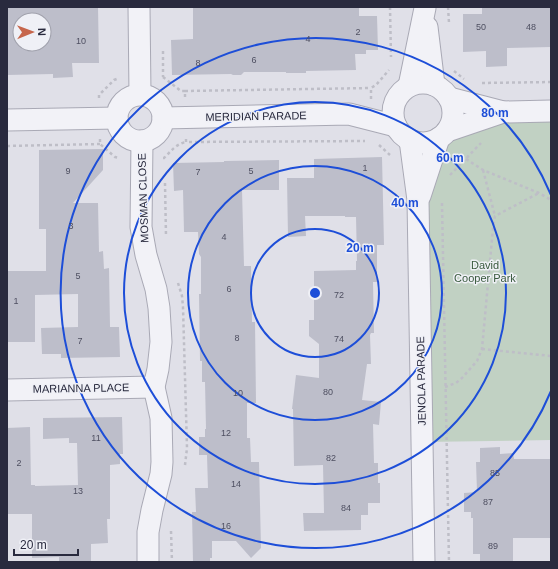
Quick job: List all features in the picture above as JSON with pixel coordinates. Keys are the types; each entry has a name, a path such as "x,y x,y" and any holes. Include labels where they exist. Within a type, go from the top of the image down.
{"street":[{"path":"139,7 140,94"},
{"path":"409,86 425,7"},
{"path":"425,7 441,91 452,106 451,123 443,134"},
{"path":"503,112 441,91 426,83 417,83 409,86 401,92 395,100 393,117 396,126 402,134 410,140 430,142 443,134 503,112 551,111"},
{"path":"140,94 154,99 159,104 162,110 163,118 159,131 155,136 142,141 128,137 119,126 117,118 121,105 126,100 140,94"},
{"name":"MERIDIAN PARADE","path":"349,114 395,100"},
{"name":"MERIDIAN PARADE","path":"163,118 349,114 396,126"},
{"path":"7,120 117,118"},
{"name":"JENOLA PARADE","path":"418,200 443,134"},
{"name":"JENOLA PARADE","path":"410,140 418,200 424,562"},
{"name":"MOSMAN CLOSE","path":"142,141 141,227 146,255 156,289 161,326 160,358 154,387 161,418 162,462 161,474 148,532 148,562"},
{"name":"MARIANNA PLACE","path":"7,390 154,387"}],"path":[{"path":"390,7 391,62"},
{"path":"159,78 163,77 181,91 371,88 389,72 391,67"},
{"path":"451,68 467,81"},
{"path":"99,101 99,96 114,80 121,78"},
{"path":"478,83 551,82"},
{"path":"371,88 371,99"},
{"path":"185,91 185,102"},
{"path":"100,134 100,144"},
{"path":"186,137 186,142"},
{"path":"158,158 164,158 177,145 186,142 372,141"},
{"path":"446,179 482,142"},
{"path":"7,146 100,144 115,157 124,158"},
{"path":"378,144 393,158"},
{"path":"466,159 483,170 539,193 551,200"},
{"path":"445,387 456,383 462,378 477,361 482,349 495,216 483,170"},
{"path":"444,173 450,175"},
{"path":"495,216 539,193"},
{"path":"442,200 449,562"},
{"path":"482,349 551,356"}],"green space":[{"name":"David Cooper Park","path":"551,111 551,440 422,442 418,200 439,138"}],"building":[{"path":"7,7 98,7 99,63 72,63 73,77 53,78 53,74 7,75"},
{"path":"193,7 359,7 359,16 377,16 378,50 366,50 366,54 355,54 356,70 306,71 306,73 244,72 241,75 172,75 171,40 193,39"},
{"path":"482,7 551,7 551,47 507,48 507,66 486,67 486,51 463,52 463,14 482,14"},
{"path":"103,149 103,170 73,203 98,203 99,252 103,251 104,269 109,268 110,327 119,327 120,357 61,358 61,354 42,354 41,328 78,327 78,294 35,295 35,342 7,342 7,271 46,271 46,229 39,229 39,150"},
{"path":"382,157 384,245 377,245 377,282 373,282 374,333 371,333 370,335 371,364 367,364 362,400 381,402 379,425 373,424 374,463 378,463 380,503 368,503 368,515 361,515 361,530 304,531 303,513 324,513 323,465 294,466 292,409 296,375 319,378 319,344 309,336 309,320 314,320 314,271 356,270 356,217 305,216 306,236 288,237 287,178 314,178 314,159"},
{"path":"279,160 279,190 242,190 244,266 251,266 252,322 255,322 256,403 247,403 247,438 250,438 251,462 259,462 261,548 251,558 236,541 212,541 212,558 210,558 210,562 193,562 192,512 196,512 195,488 208,488 207,455 199,455 199,437 205,437 206,429 205,382 202,382 202,361 200,361 199,294 201,294 201,257 199,254 198,232 184,232 183,190 174,191 173,163"},
{"path":"122,417 123,454 120,454 120,464 110,465 110,519 107,519 108,543 91,544 91,562 59,562 59,557 32,558 32,514 7,514 7,428 30,427 31,485 78,485 77,443 69,443 69,438 43,439 43,418"},
{"path":"500,447 500,454 513,453 514,459 551,459 551,538 513,538 513,562 480,562 480,554 473,554 473,518 471,518 471,512 464,512 464,493 477,492 476,462 480,462 480,448"}]}
